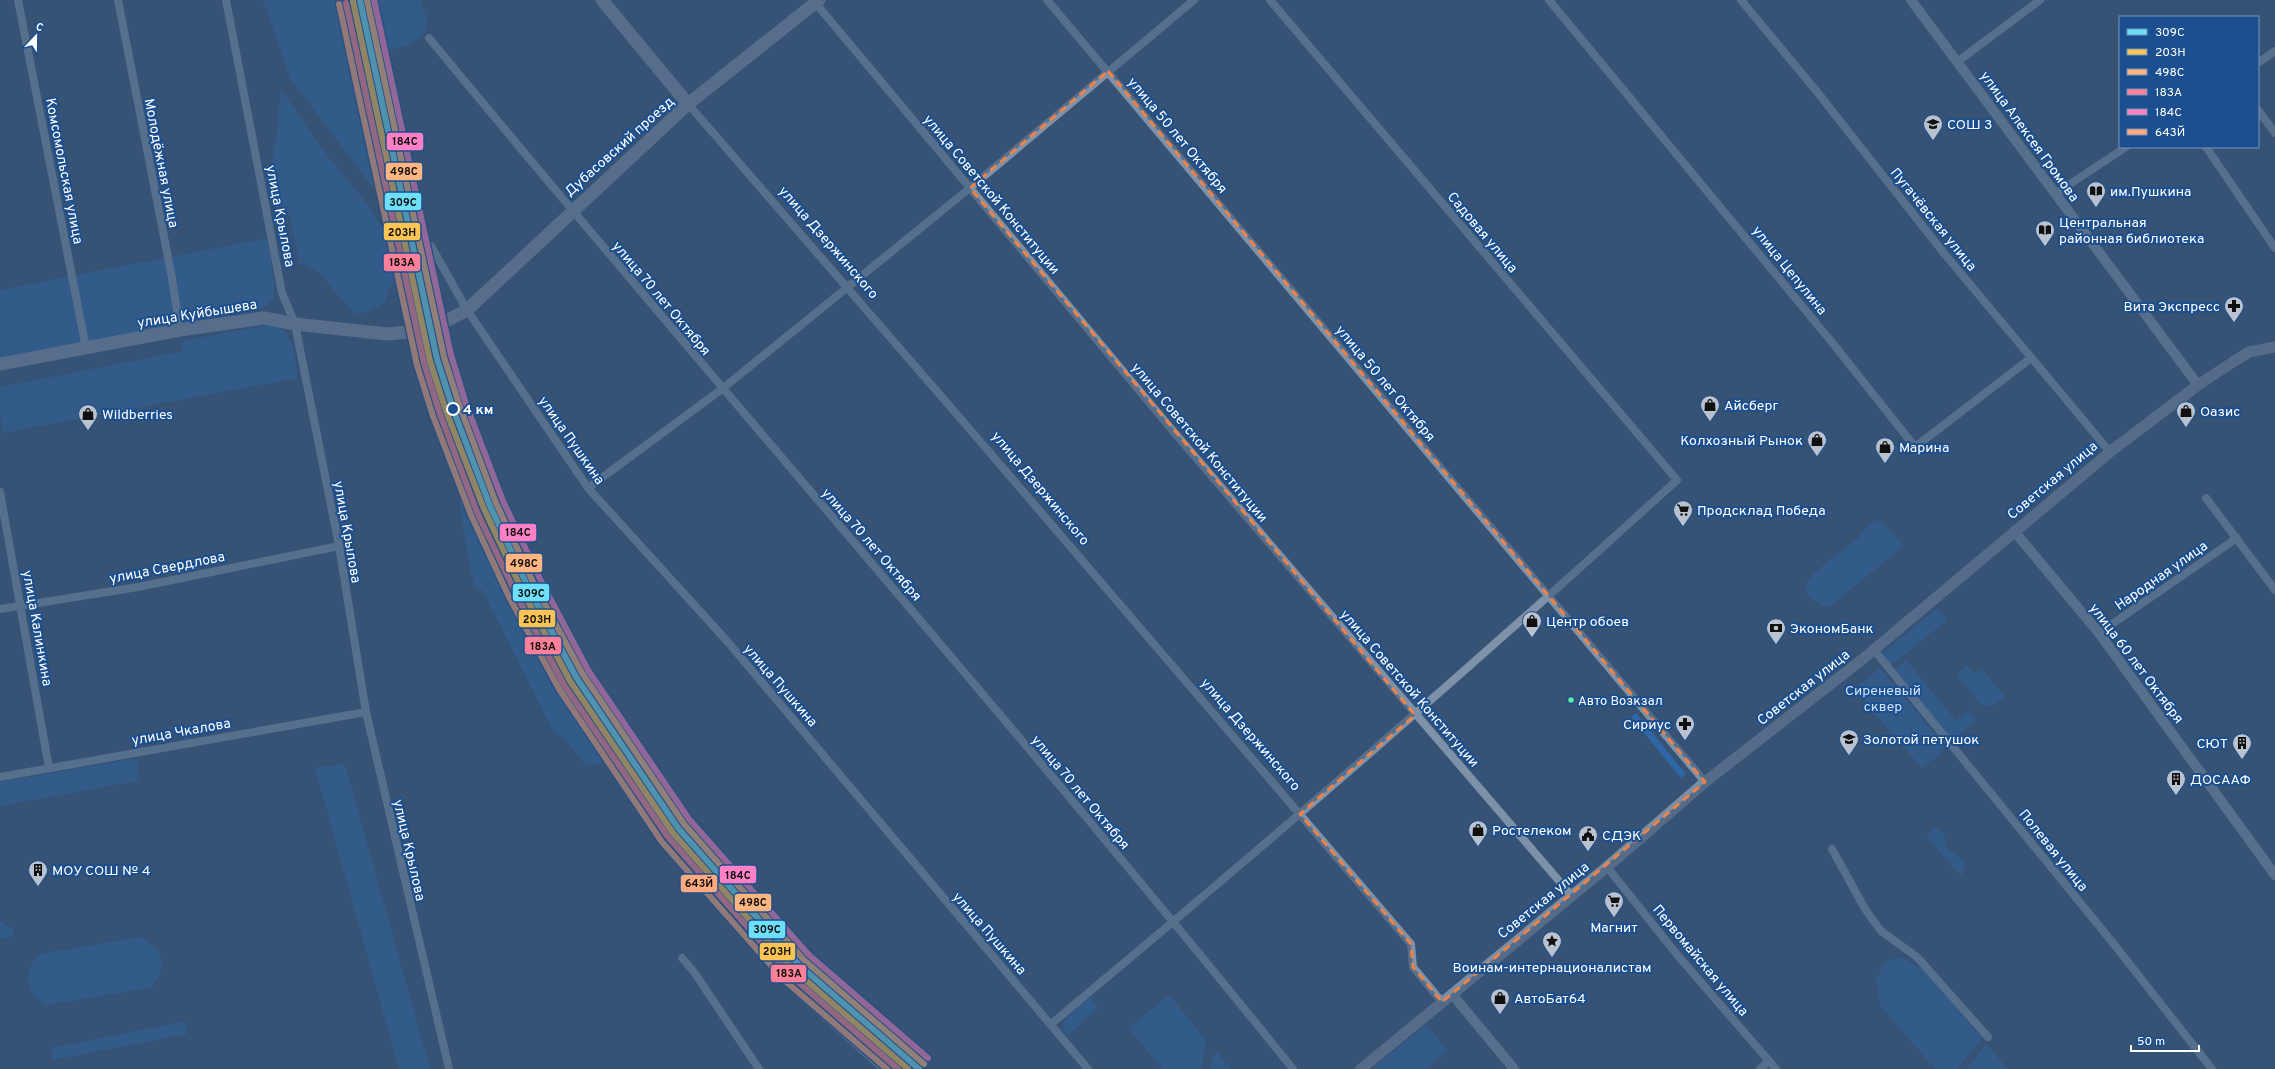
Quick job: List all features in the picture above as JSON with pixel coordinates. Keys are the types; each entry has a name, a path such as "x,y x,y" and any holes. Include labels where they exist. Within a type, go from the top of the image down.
{"main road":[{"name":"улица Дзержинского","path":"602,0 688,104"},
{"name":"Дубасовский проезд","path":"446,322 466,310 688,104 816,1"},
{"name":"улица Куйбышева","path":"0,364 180,330 264,318 295,324 387,334 408,332 446,322"},
{"name":"Советская улица","path":"1361,1069 1608,867 1705,782 1874,650 2110,452 2198,385 2249,352 2275,347"}],"street":[{"name":"Комсомольская улица","path":"18,0 86,348"},
{"name":"Молодёжная улица","path":"118,0 172,278 180,330"},
{"name":"улица Крылова","path":"226,0 282,293 295,324 339,546 366,712 449,1069"},
{"name":"улица 50 лет Октября","path":"1047,0 1705,782"},
{"path":"588,488 722,389 847,286 970,188 1194,0"},
{"name":"Садовая улица","path":"1270,0 1677,480 1550,596"},
{"name":"улица Цепулина","path":"1549,0 1835,346 1915,447 2031,358"},
{"name":"Пугачёвская улица","path":"1741,0 1818,92 1943,252 2110,452"},
{"name":"улица Алексея Громова","path":"1911,0 2198,385"},
{"path":"1957,62 2040,0"},
{"name":"улица Советской Конституции","path":"816,1 1173,431 1572,896"},
{"name":"улица 70 лет Октября","path":"429,38 722,389 925,624 1174,922 1293,1069"},
{"path":"2259,62 2275,51"},
{"name":"улица Дзержинского","path":"688,104 847,286 1411,944 1413,966 1442,1002"},
{"path":"2259,111 2275,133"},
{"path":"2055,194 2124,148"},
{"path":"2207,148 2275,248"},
{"name":"улица Пушкина","path":"432,246 466,310 588,488 727,641 1088,1069"},
{"name":"улица Калинкина","path":"0,492 49,768"},
{"path":"2206,498 2275,590"},
{"name":"улица 60 лет Октября","path":"2014,531 2099,633 2275,875"},
{"name":"Народная улица","path":"2099,633 2237,538"},
{"name":"улица Свердлова","path":"0,609 145,586 339,546"},
{"path":"1051,1024 1174,922 1300,814 1550,596"},
{"name":"Полевая улица","path":"1874,650 2113,942 2212,1069"},
{"name":"улица Чкалова","path":"0,777 366,712"},
{"path":"662,828 784,980 884,1069"},
{"path":"1832,849 1865,909 1881,931 1917,957 1988,1037"},
{"name":"Первомайская улица","path":"1608,867 1679,957 1776,1069"},
{"path":"682,958 698,978 759,1069"},
{"path":"1452,994 1514,1069"},
{"path":"1760,1069 1769,1061"}],"highlighted area":[{"path":"1108,71 1705,782 1442,1002 1413,967 1411,944 1300,814 1415,715 970,188"}],"green space":[{"path":"263,0 353,0 386,156 393,204 391,207 387,206 290,78"},
{"path":"371,0 420,0 427,21 426,29 417,40 411,44 382,52"},
{"path":"281,89 319,145 371,209 391,245 396,274 385,302 372,310 357,314 345,304 320,273 299,262 289,212 275,207 272,160 277,131"},
{"path":"267,238 274,280 273,296 268,305 254,310 0,358 0,290"},
{"path":"272,324 286,333 290,339 298,378 3,433 0,415 0,387 183,351 182,341"},
{"path":"462,455 468,460 512,572 572,692 618,759 586,766 565,739 554,733 482,590 474,587 462,524 457,476 457,460"},
{"path":"1876,520 1883,523 1901,541 1901,548 1828,608 1812,599 1806,591 1807,584 1812,577 1828,561 1856,540 1869,525"},
{"path":"1938,608 1947,620 1889,667 1881,654"},
{"path":"1906,660 1956,721 1969,711 1976,720 1952,740 1895,670"},
{"path":"1967,666 1975,674 1982,669 2005,697 1991,707 1980,704 1957,674"},
{"name":"Сиреневый сквер","path":"1880,668 1944,745 1940,754 1922,768 1854,689"},
{"path":"1636,713 1686,774 1681,778 1631,717"},
{"path":"132,759 136,760 139,767 137,781 0,806 0,782"},
{"path":"345,764 430,1069 399,1069 315,768"},
{"path":"1935,828 1943,832 1947,848 1964,861 1966,865 1961,876 1926,836"},
{"path":"0,921 14,929 13,935 0,940"},
{"path":"753,934 842,1016 909,1069 889,1069 799,988 767,953"},
{"path":"139,937 154,946 159,952 161,959 162,966 160,973 150,988 48,1005 40,1001 31,989 29,982 30,967 40,954"},
{"path":"1902,958 1923,969 1982,1038 1957,1069 1935,1069 1881,1007 1876,979 1887,960"},
{"path":"1169,995 1206,1040 1202,1069 1162,1069 1129,1028"},
{"path":"1090,997 1098,1008 1068,1035 1063,1029 1064,1021"},
{"path":"186,1021 187,1034 53,1060 51,1048"},
{"path":"1426,1024 1448,1051 1426,1069 1373,1069"},
{"path":"1986,1044 2008,1069 1967,1069"},
{"path":"1215,1052 1218,1053 1231,1069 1210,1069"}],"transit line":[{"name":"309С","path":"360,0 437,359 453,409 490,506 528,587 576,677 678,828 799,965 919,1069"},
{"name":"498С","path":"367,0 444,357 460,407 496,503 534,584 582,673 684,824 804,960 924,1064"},
{"name":"184С","path":"374,0 451,355 466,404 503,501 541,581 588,670 689,819 809,955 928,1058"},
{"name":"203Н","path":"353,1 430,361 446,411 484,509 522,590 570,681 673,833 794,970 908,1069"},
{"name":"183А","path":"346,3 424,363 440,414 477,512 516,594 564,685 668,837 789,974 898,1069"},
{"name":"643Й","path":"339,4 417,365 433,416 471,515 509,597 559,689 662,842 783,979 887,1069"}],"place":[{"name":"СОШ 3","path":"1933,141"},
{"name":"им.Пушкина","path":"2096,208"},
{"name":"Центральная районная библиотека","path":"2045,247"},
{"name":"Вита Экспресс","path":"2234,323"},
{"name":"4 км","path":"453,409"},
{"name":"Айсберг","path":"1710,422"},
{"name":"Оазис","path":"2186,428"},
{"name":"Wildberries","path":"88,431"},
{"name":"Колхозный Рынок","path":"1817,457"},
{"name":"Марина","path":"1885,464"},
{"name":"Продсклад Победа","path":"1683,527"},
{"name":"Центр обоев","path":"1532,638"},
{"name":"ЭкономБанк","path":"1776,645"},
{"name":"Авто Возкзал","path":"1571,700"},
{"name":"Сириус","path":"1685,741"},
{"name":"Золотой петушок","path":"1849,756"},
{"name":"СЮТ","path":"2242,760"},
{"name":"ДОСААФ","path":"2176,796"},
{"name":"Ростелеком","path":"1478,847"},
{"name":"СДЭК","path":"1588,852"},
{"name":"МОУ СОШ № 4","path":"38,887"},
{"name":"Магнит","path":"1614,918"},
{"name":"Воинам-интернационалистам","path":"1552,958"},
{"name":"АвтоБат64","path":"1500,1015"}]}
